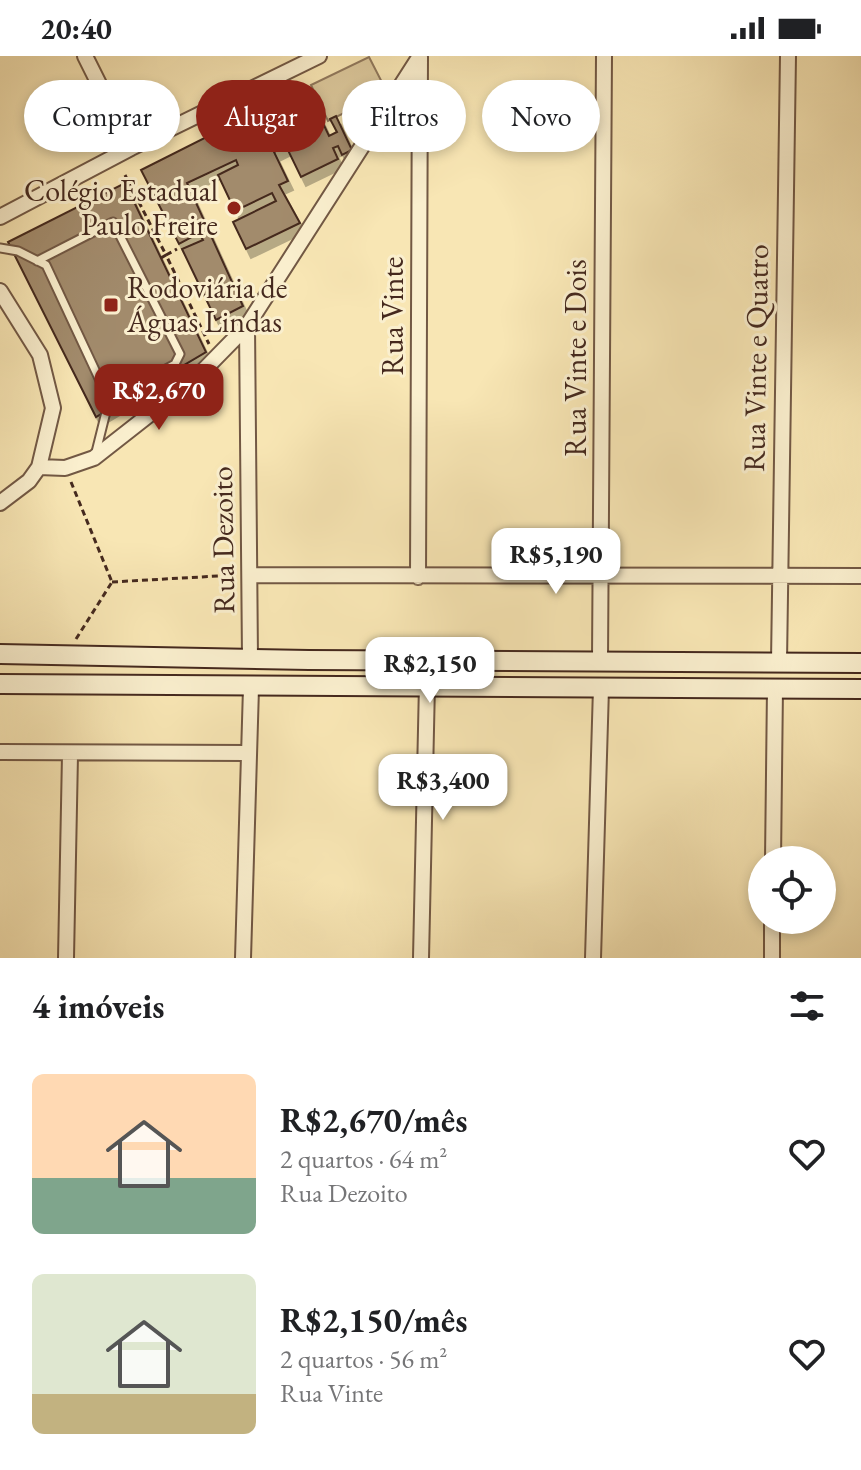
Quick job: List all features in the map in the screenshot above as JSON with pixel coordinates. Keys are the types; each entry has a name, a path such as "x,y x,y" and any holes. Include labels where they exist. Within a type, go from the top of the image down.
{"street":[{"path":"85,56 97,80"},
{"path":"180,121 290,62 319,56"},
{"path":"39,467 65,468 94,458 196,378 247,326 420,56"},
{"name":"Rua Vinte","path":"418,577 420,56"},
{"name":"Rua Vinte e Dois","path":"600,660 604,56"},
{"name":"Rua Vinte e Quatro","path":"779,662 788,56"},
{"path":"0,217 123,152"},
{"path":"0,291 40,355 53,408 39,467 29,481 0,503"},
{"name":"Rua Dezoito","path":"247,326 250,658"},
{"path":"250,575 601,578 861,576"},
{"path":"0,654 297,660 861,663"},
{"path":"297,660 298,687"},
{"path":"0,684 251,688 427,684 861,689"},
{"path":"421,958 427,684"},
{"path":"243,958 251,688"},
{"path":"593,958 601,688"},
{"path":"773,846 775,688"},
{"path":"0,752 70,755 248,753"},
{"path":"66,958 70,755"},
{"path":"772,934 772,958"}],"lane":[{"path":"37,261 113,222 120,235 180,354 175,364 109,400"},
{"path":"0,248 18,251 46,265 109,400 94,458"}],"path":[{"path":"125,175 212,349"},
{"path":"161,258 177,249"},
{"path":"65,468 112,582"},
{"path":"112,582 250,575"},
{"path":"64,654 94,614 112,582"}],"shaded area":[{"path":"369,57 381,80 342,80 342,114 328,121 326,80 321,80"}],"building":[{"name":"Colégio Estadual Paulo Freire","path":"336,116 342,129 342,152 348,152 342,155 338,146 333,148 338,159 301,177 289,152 326,152 326,130 329,136 337,132 330,119"},
{"name":"Colégio Estadual Paulo Freire","path":"196,142 196,152 274,152 288,181 279,185 300,223 246,249 233,222 276,201 272,193 235,211 218,175 238,165 236,160 187,183 243,306 216,320 182,249 203,240 199,233 179,244 141,170"},
{"name":"Rodoviária de Águas Lindas","path":"125,183 206,352 96,417 8,242"}],"place":[{"name":"Colégio Estadual Paulo Freire","path":"234,208"},
{"name":"Rodoviária de Águas Lindas","path":"111,305"}]}
